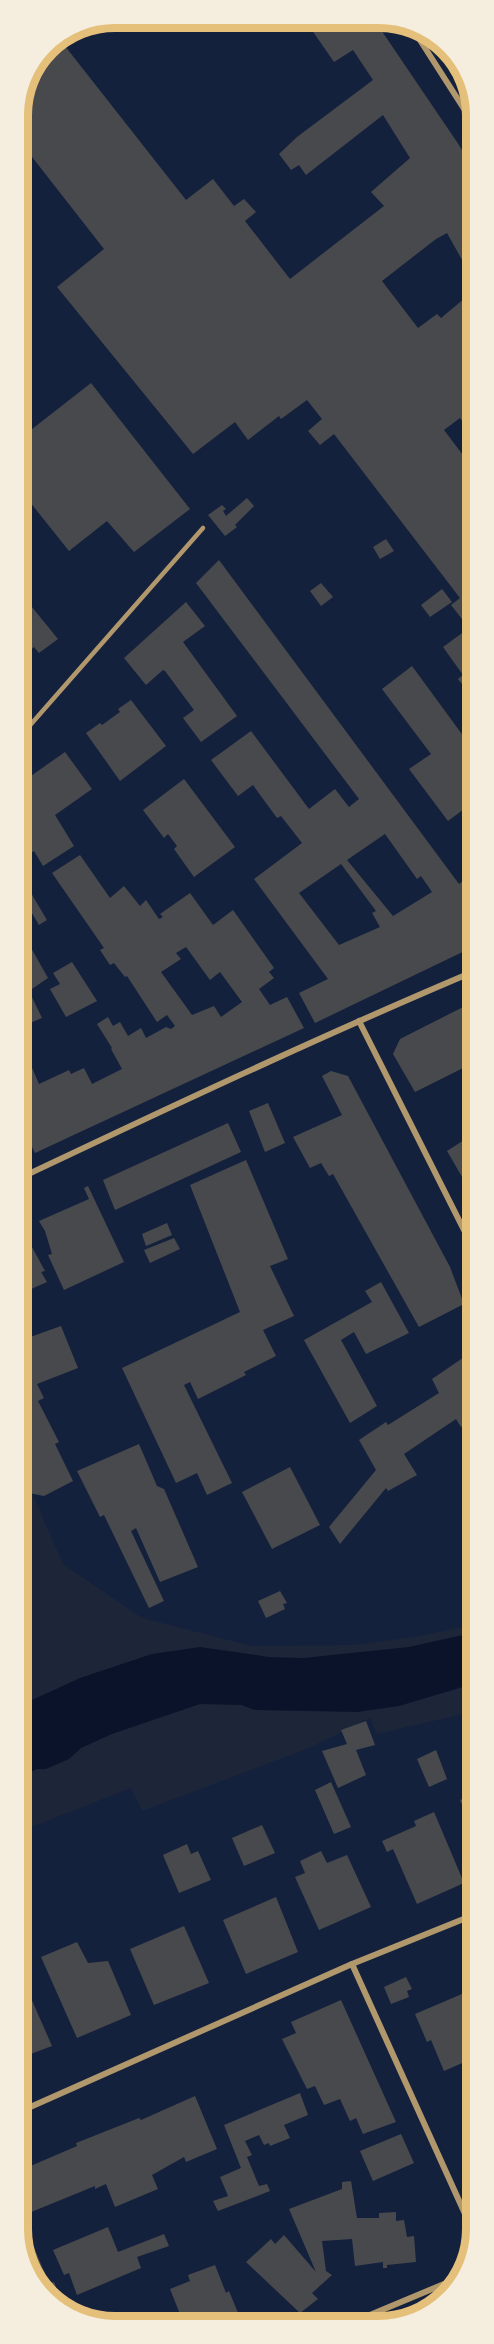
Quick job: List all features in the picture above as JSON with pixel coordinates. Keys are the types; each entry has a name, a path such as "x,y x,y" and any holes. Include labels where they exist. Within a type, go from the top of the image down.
{"street":[{"path":"419,39 466,111"},
{"path":"29,1174 359,1020 466,975"},
{"path":"359,1020 465,1233"},
{"path":"29,2108 352,1964 465,1918"},
{"path":"352,1964 465,2214"},
{"path":"368,2316 445,2284"}],"lane":[{"path":"29,726 203,528"}],"shaded area":[{"path":"29,1495 33,1495 63,1564 142,1618 252,1646 354,1645 420,1636 465,1626 465,1713 377,1734 370,1718 309,1748 142,1811 131,1788 29,1828"},
{"path":"465,1634 465,1686 399,1706 357,1712 255,1710 241,1705 200,1704 112,1734 81,1748 69,1759 46,1769 37,1769 29,1773 29,1701 80,1678 152,1654 200,1647 269,1657 303,1658 409,1647"}],"building":[{"path":"311,28 380,28 466,157 466,267 447,233 382,281 418,328 437,314 441,318 466,299 466,426 460,418 444,430 466,459 466,624 451,605 460,598 334,434 320,445 308,431 322,419 307,400 281,419 279,416 248,440 235,422 193,454 57,287 104,249 29,153 31,93 38,77 58,50 64,45 186,200 213,179 234,206 244,199 256,212 245,221 290,279 384,206 371,192 410,158 383,115 306,175 299,165 291,170 279,154 297,137 373,80 353,50 334,62"},
{"path":"91,383 190,509 134,552 107,521 69,551 29,501 29,431"},
{"path":"247,498 254,506 235,525 237,527 225,536 208,515 222,505 226,509 223,511 226,516"},
{"path":"386,539 394,551 380,559 373,547"},
{"path":"219,560 459,884 466,879 466,951 315,1023 299,993 328,979 254,879 302,843 281,816 277,818 253,785 238,796 211,760 251,731 309,809 335,789 349,807 359,799 196,583","holes":["385,834 417,879 421,876 432,892 393,916 347,860","341,864 376,911 372,913 380,927 339,945 299,893"]},
{"path":"321,583 333,597 321,606 310,591"},
{"path":"442,589 452,602 430,617 421,605"},
{"path":"186,602 205,626 183,642 237,716 201,742 183,718 194,710 165,671 163,670 146,685 124,658"},
{"path":"29,603 58,639 39,653 34,647 29,651"},
{"path":"466,630 466,689 458,679 463,675 443,647"},
{"path":"412,666 466,739 466,808 448,821 409,769 431,754 382,689"},
{"path":"131,700 166,746 120,781 86,733 120,712 118,709"},
{"path":"65,752 92,789 55,815 74,846 43,866 34,851 29,854 29,777"},
{"path":"184,779 235,847 194,877 174,849 177,846 168,834 164,838 143,810"},
{"path":"80,855 110,898 124,886 140,906 146,900 159,919 163,917 160,914 190,893 213,925 233,910 274,968 269,972 274,978 259,989 270,1005 287,997 304,1028 35,1153 29,1141 29,1061 39,1084 69,1070 71,1074 84,1068 92,1084 122,1069 97,1024 108,1017 113,1026 120,1022 128,1036 141,1028 146,1038 166,1027 171,1029 175,1026 167,1015 157,1022 127,976 125,977 114,963 110,965 100,950 104,948 52,873","holes":["186,947 210,980 220,972 242,1002 221,1017 214,1006 192,1015 161,972 181,959 176,953"]},
{"path":"29,890 47,920 39,925 29,908"},
{"path":"29,944 48,978 29,991"},
{"path":"72,962 97,1001 66,1017 50,989 60,984 53,973"},
{"path":"29,991 42,1018 29,1023"},
{"path":"466,1006 466,1067 415,1092 393,1054 400,1039"},
{"path":"331,1071 348,1076 450,1267 464,1304 419,1327 333,1174 329,1176 321,1163 310,1168 293,1137 342,1115 322,1076"},
{"path":"268,1103 285,1143 265,1152 249,1111"},
{"path":"228,1123 241,1152 115,1210 103,1180"},
{"path":"466,1139 465,1183 447,1151"},
{"path":"246,1160 288,1259 270,1266 294,1316 263,1330 276,1356 244,1372 246,1375 198,1399 190,1382 184,1385 232,1483 207,1495 197,1473 176,1483 122,1368 240,1312 190,1185"},
{"path":"88,1186 124,1262 64,1290 48,1255 52,1254 45,1231 39,1221 89,1199 84,1188"},
{"path":"167,1223 172,1235 146,1246 142,1234"},
{"path":"174,1238 180,1249 150,1263 144,1250"},
{"path":"29,1241 45,1271 41,1272 47,1282 29,1290"},
{"path":"381,1282 409,1333 366,1354 354,1332 341,1340 377,1406 350,1423 304,1340 372,1302 365,1291"},
{"path":"61,1326 78,1368 37,1384 44,1398 38,1401 59,1442 55,1444 73,1481 44,1496 29,1493 29,1337"},
{"path":"465,1356 465,1424 461,1427 456,1419 404,1454 417,1475 388,1491 386,1488 340,1544 329,1527 376,1470 359,1440 386,1422 388,1425 439,1393 432,1379"},
{"path":"139,1444 157,1486 164,1489 198,1567 160,1582 136,1528 131,1531 164,1601 149,1608 104,1515 100,1517 77,1471"},
{"path":"290,1467 320,1525 272,1549 242,1492"},
{"path":"280,1591 287,1603 283,1604 285,1609 266,1618 258,1601"},
{"path":"366,1721 375,1745 356,1750 366,1775 338,1788 322,1751 347,1744 341,1730"},
{"path":"436,1750 447,1779 429,1787 417,1759"},
{"path":"331,1782 351,1827 334,1834 315,1790"},
{"path":"465,1798 465,1813 460,1800"},
{"path":"434,1812 464,1883 417,1904 393,1849 387,1852 382,1841 416,1826 414,1821"},
{"path":"262,1825 275,1853 244,1866 232,1838"},
{"path":"187,1844 191,1854 198,1851 211,1880 179,1893 163,1855"},
{"path":"321,1851 327,1863 347,1855 371,1907 319,1930 295,1877 305,1873 300,1861"},
{"path":"276,1897 298,1952 246,1974 223,1920"},
{"path":"184,1926 209,1983 154,2005 130,1949"},
{"path":"77,1942 88,1963 108,1961 131,2015 77,2038 41,1957"},
{"path":"406,1977 412,1989 407,1991 409,1997 391,2004 384,1987"},
{"path":"465,1993 465,2062 444,2071 431,2040 427,2042 415,2014"},
{"path":"29,1994 52,2046 29,2055"},
{"path":"341,2000 396,2122 363,2134 356,2118 350,2121 340,2099 324,2105 315,2086 307,2089 282,2039 296,2033 291,2022"},
{"path":"300,2093 308,2115 284,2125 290,2138 270,2146 269,2143 264,2145 259,2135 245,2141 252,2155 247,2157 259,2186 267,2184 270,2191 218,2211 213,2201 228,2196 220,2177 241,2168 224,2125"},
{"path":"195,2096 217,2149 186,2162 184,2157 152,2175 158,2189 115,2207 106,2184 95,2189 95,2186 29,2213 29,2167 77,2146 76,2143 139,2118 141,2120"},
{"path":"401,2134 414,2163 373,2181 360,2151"},
{"path":"351,2181 357,2218 379,2218 379,2213 396,2212 396,2221 404,2220 407,2237 414,2236 416,2262 387,2265 387,2268 383,2268 383,2262 355,2266 352,2239 322,2241 326,2271 332,2275 312,2293 318,2299 300,2313 246,2262 271,2239 275,2244 284,2235 316,2272 289,2209 342,2189 342,2182"},
{"path":"108,2227 118,2252 164,2234 169,2246 137,2257 141,2268 77,2295 69,2273 64,2275 53,2250"},
{"path":"29,2238 49,2283 54,2282 59,2295 50,2286 40,2272 31,2251"},
{"path":"215,2265 226,2293 229,2291 239,2316 181,2316 170,2289 190,2281 188,2275"}]}
